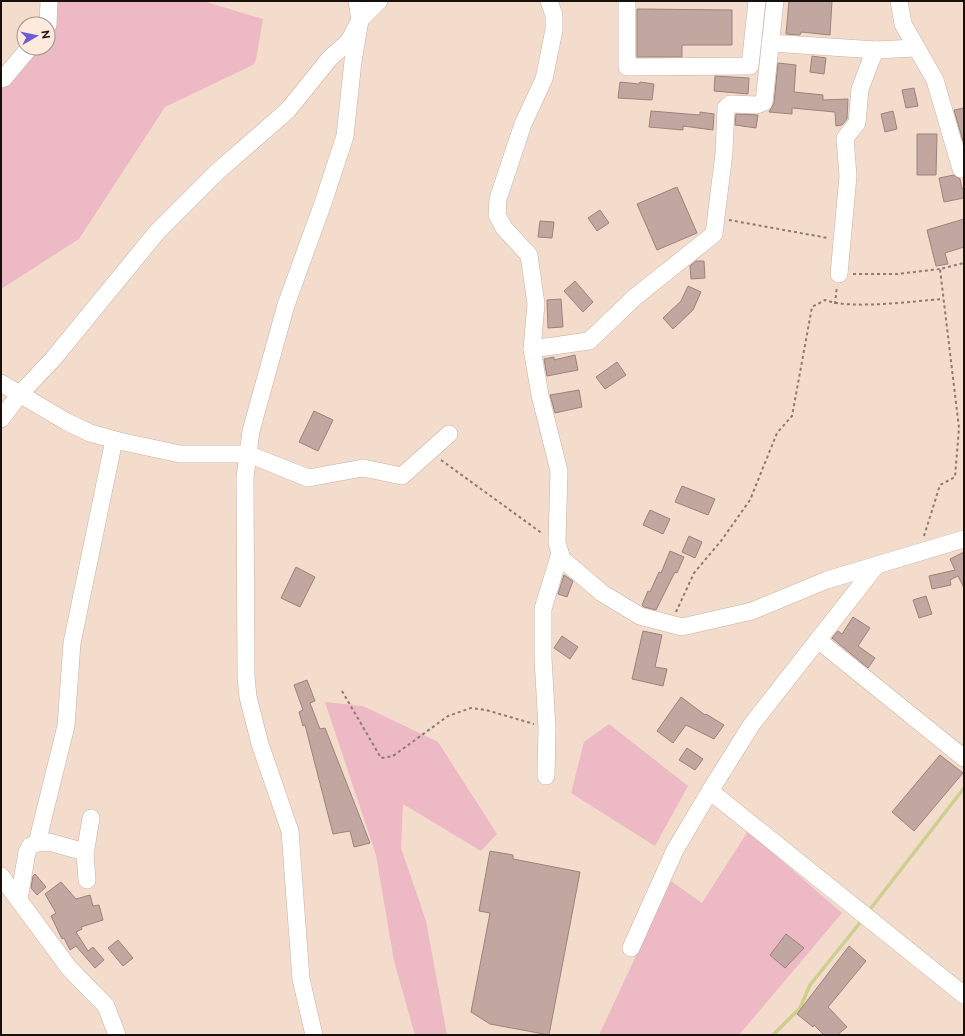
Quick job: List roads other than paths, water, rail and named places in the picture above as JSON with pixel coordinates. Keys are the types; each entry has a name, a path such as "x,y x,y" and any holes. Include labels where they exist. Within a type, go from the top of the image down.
{"street":[{"path":"48,16 49,1"},
{"path":"314,1035 301,979 290,831 260,744 248,697 246,676 245,477 251,431 286,305 345,136 353,62 360,20 357,1"},
{"path":"1,418 20,394 53,359 157,232 217,172 288,110 330,58 349,41 360,20 378,1"},
{"path":"546,776 543,609 558,548 559,471 540,395 532,349 536,304 529,256 504,228 497,215 498,199 523,124 544,79 554,30 554,15 549,1"},
{"path":"627,1 627,67 642,67 750,66 757,1"},
{"path":"532,349 589,341 635,297 714,234 724,153 726,108 730,104 757,105 764,102 775,1"},
{"path":"898,1 904,24 915,48 935,80 962,169 964,168"},
{"path":"770,43 876,50 915,48"},
{"path":"839,274 848,176 845,138 857,123 860,89 876,50"},
{"path":"1,79 4,78 22,56"},
{"path":"1,383 67,422 90,433 114,440 180,454 248,454 308,478 363,468 402,476 428,451 449,434"},
{"path":"37,844 66,726 72,643 114,440"},
{"path":"558,548 562,559 602,593 640,616 682,627 752,612 826,580 964,539"},
{"path":"631,948 675,850 752,724 876,566"},
{"path":"818,640 964,758"},
{"path":"710,791 964,995"},
{"path":"87,880 85,852 91,818"},
{"path":"19,899 27,852 30,846 49,842 85,852"},
{"path":"1,876 69,968 106,1006 117,1035"}],"waterway":[{"path":"868,912 964,788"},
{"path":"773,1035 800,1008 810,985 863,919"}]}
